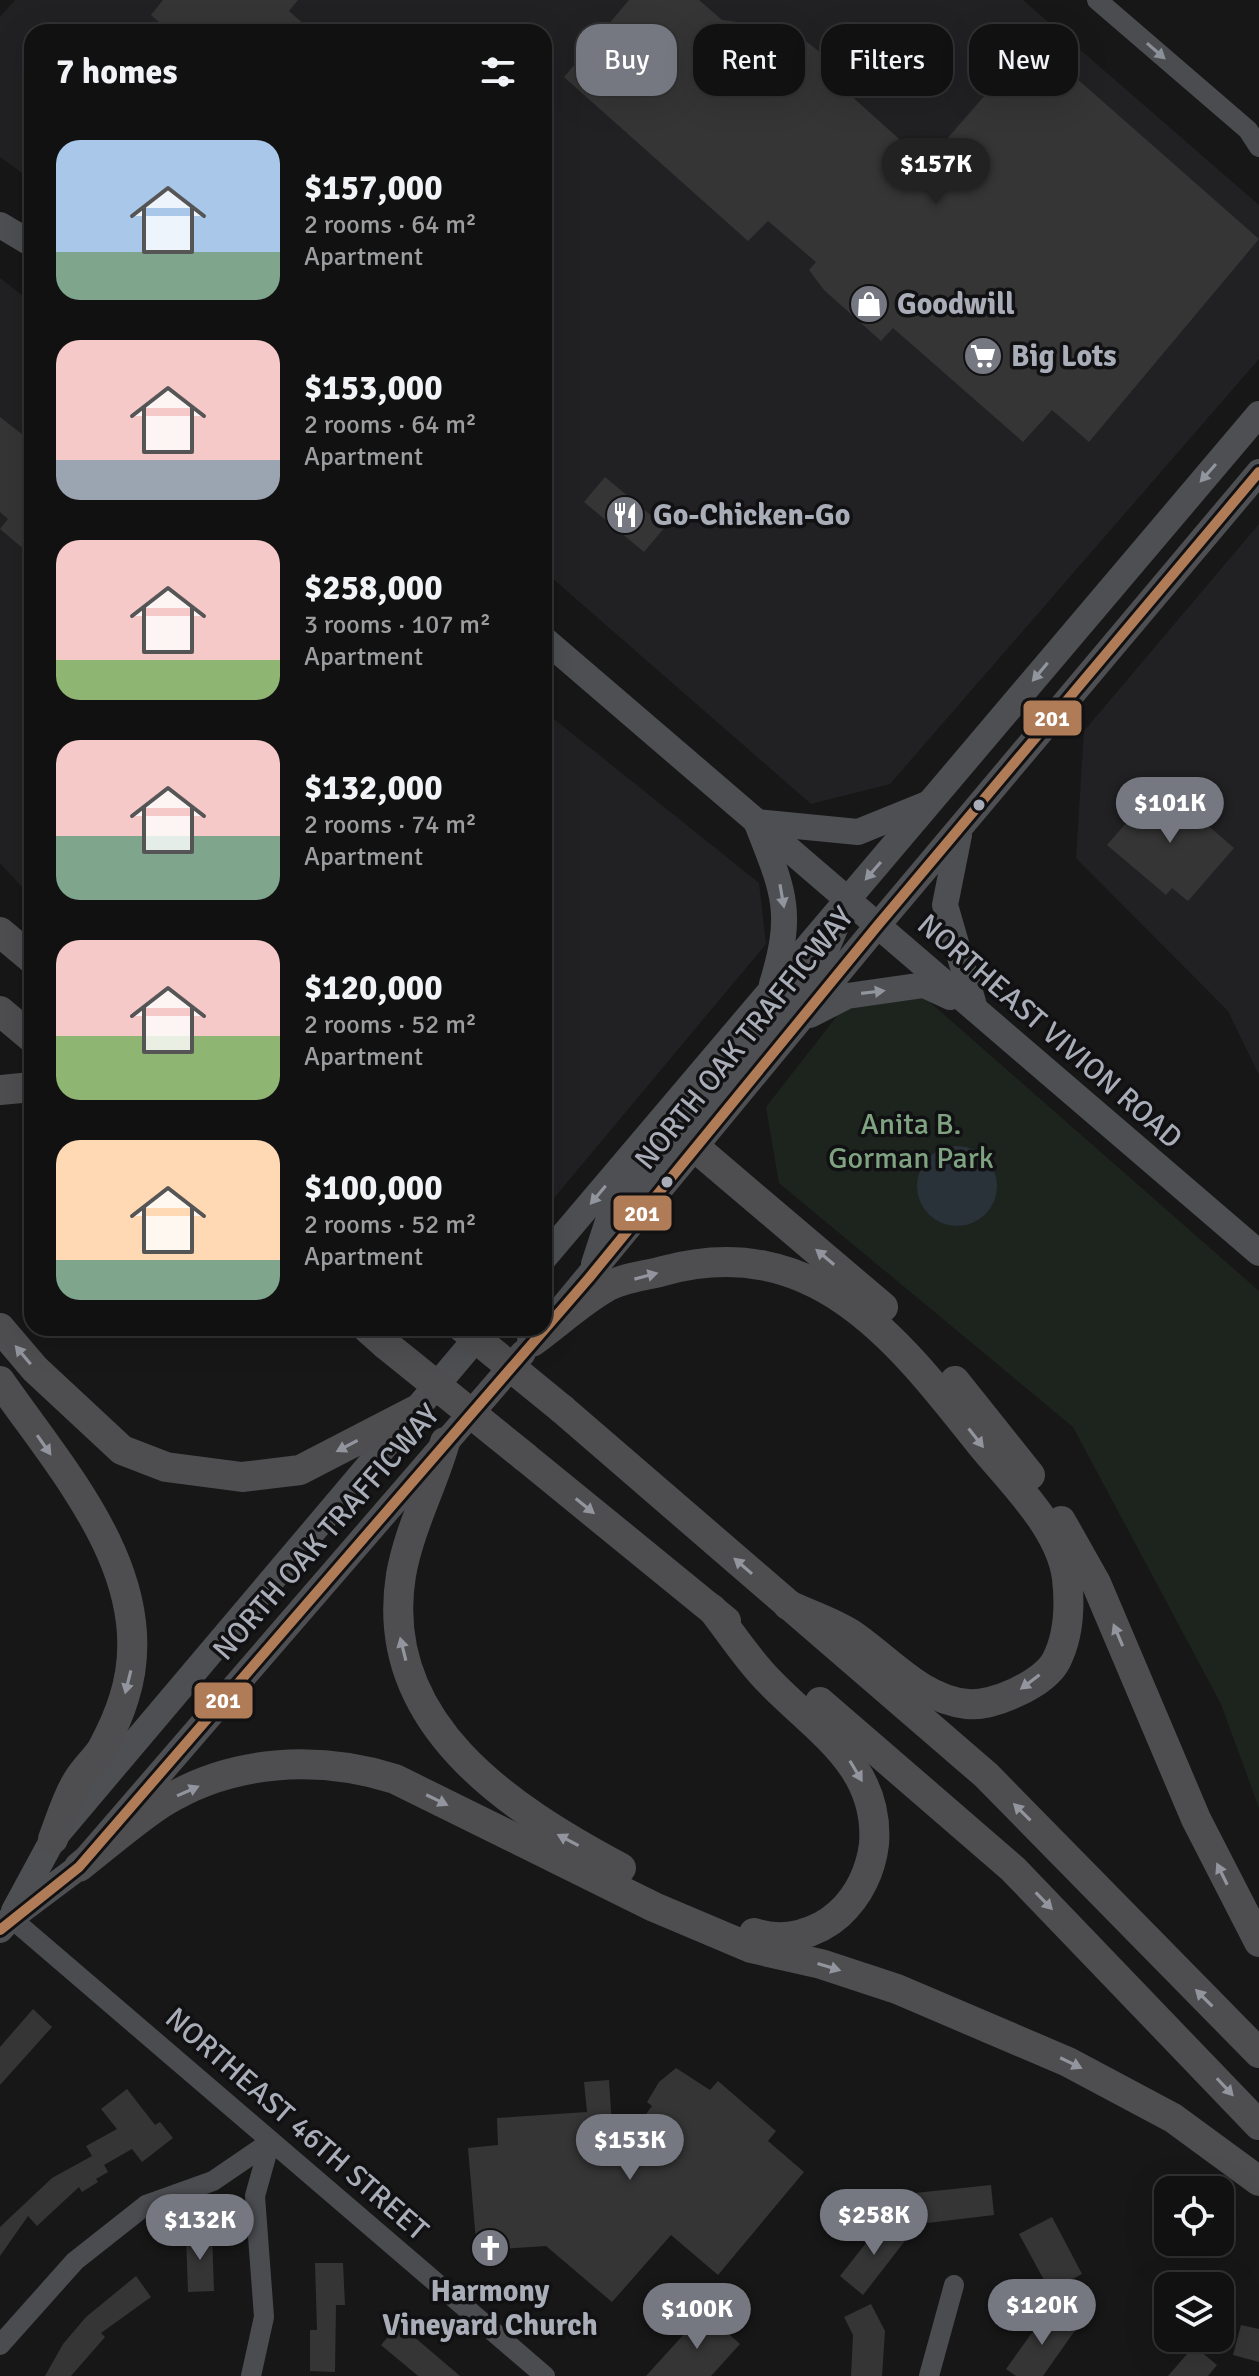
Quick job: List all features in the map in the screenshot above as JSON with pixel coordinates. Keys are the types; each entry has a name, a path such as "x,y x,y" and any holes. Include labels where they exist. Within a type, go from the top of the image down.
{"highway":[{"path":"0,932 24,952"},
{"path":"0,1011 24,1031"},
{"path":"0,1090 24,1088"},
{"path":"696,1148 907,1327 995,1427 1043,1493 1096,1583 1196,1819 1259,1942"},
{"path":"552,1327 607,1286 694,1262 757,1262 820,1286 865,1313 918,1365 1050,1531 1066,1575 1068,1619 1055,1663 1016,1693 988,1704 967,1704 928,1692 852,1634 788,1605"},
{"path":"0,1328 35,1369 122,1450 166,1467 242,1477 300,1470 416,1410"},
{"path":"376,1336 712,1609 1013,1869 1259,2125"},
{"path":"473,1336 562,1409 986,1775 1259,2053"},
{"path":"532,1342 540,1336"},
{"path":"0,1381 94,1517 111,1549 127,1600 131,1671 124,1701 102,1748 76,1782 53,1839"},
{"path":"445,1442 407,1548 398,1602 401,1645 410,1676 444,1736 466,1762 547,1828 660,1890 758,1935 789,1937 815,1931 849,1904 870,1865 874,1836 867,1788 851,1761 829,1735 767,1680 712,1609"},
{"path":"79,1867 163,1803 235,1773 296,1763 362,1769 395,1779 654,1907 751,1948 821,1964 897,1989 995,2028 1139,2097 1259,2181"}],"main road":[{"path":"0,225 24,239"},
{"name":"NORTH OAK TRAFFICWAY","path":"552,1249 1259,414"},
{"name":"NORTH OAK TRAFFICWAY","path":"552,1320 1259,472"},
{"name":"NORTHEAST VIVION ROAD","path":"552,646 1259,1253"},
{"path":"769,993 787,924 779,879 756,822 858,832 930,802"},
{"path":"961,828 945,905 975,1009"},
{"path":"589,1278 608,1221 815,977 847,900"},
{"path":"801,1020 847,996 924,985 975,1009"},
{"name":"NORTH OAK TRAFFICWAY","path":"5,1924 53,1839 478,1336"},
{"name":"NORTH OAK TRAFFICWAY","path":"5,1924 79,1867 537,1336"}],"street":[{"path":"1097,0 1248,130 1259,147"},
{"name":"NORTHEAST 46TH STREET","path":"5,1924 270,2142 545,2376"},
{"path":"0,2345 75,2261 146,2205 225,2174 270,2142"},
{"path":"251,2376 264,2317 255,2196 270,2142"},
{"path":"225,2174 255,2196"},
{"path":"929,2376 954,2285"}],"shaded area":[{"path":"15,0 1023,0 1051,24 969,24 969,96 1078,96 1078,48 1259,205 1259,359 890,784 811,804 552,578 552,24 24,24 24,174 0,157 0,17"},
{"path":"0,278 24,297 24,889 0,863"},
{"path":"1259,524 1259,1075 1228,1011 1076,858 1084,731"},
{"path":"552,717 759,883 766,944 552,1200"},
{"path":"957,1146 972,1149 985,1158 994,1171 997,1186 994,1201 985,1214 972,1223 957,1226 942,1223 929,1214 920,1201 917,1186 920,1171 929,1158 942,1149"}],"green space":[{"name":"Anita B. Gorman Park","path":"916,990 1259,1291 1259,1808 1221,1704 1073,1427 779,1183 766,1107 844,1007"}],"building":[{"path":"163,0 298,0 289,11 304,24 157,24 159,22 151,15"},
{"path":"629,0 699,0 722,20 753,24 693,24 693,96 805,96 805,40 821,53 821,96 851,96 926,163 984,96 1078,96 1078,80 1259,239 1089,442 1052,410 1023,442 893,328 881,341 824,290 809,270 816,262 768,221 748,241 585,96 677,96 677,24 609,24"},
{"path":"576,63 576,88 564,77"},
{"path":"0,417 24,436 24,549 0,529 8,519 0,512"},
{"name":"Go-Chicken-Go","path":"605,477 665,527 644,552 584,502"},
{"path":"1160,784 1234,848 1188,901 1172,888 1166,895 1107,845"},
{"path":"33,2009 52,2027 0,2085 0,2047"},
{"name":"Harmony Vineyard Church","path":"676,2068 710,2090 718,2081 776,2131 768,2141 804,2172 718,2275 671,2235 612,2302 546,2246 501,2249 502,2262 478,2265 468,2148 498,2145 497,2118 587,2112 584,2082 609,2080 614,2157 652,2106 647,2102 659,2082"},
{"path":"127,2089 155,2125 160,2122 173,2138 142,2162 132,2149 104,2165 108,2172 96,2179 98,2182 82,2192 79,2187 37,2226 28,2216 0,2256 0,2227 52,2178 92,2156 86,2146 117,2129 101,2109"},
{"path":"991,2185 994,2215 919,2224 915,2193"},
{"path":"1052,2217 1082,2274 1050,2291 1019,2234"},
{"path":"885,2219 908,2237 863,2295 840,2276"},
{"path":"212,2233 214,2291 188,2292 186,2234"},
{"path":"315,2263 343,2263 345,2305 336,2305 335,2372 310,2371 310,2330 317,2330"},
{"path":"136,2276 151,2297 101,2333 105,2337 71,2376 45,2376 63,2344 86,2317"},
{"path":"871,2304 885,2331 882,2376 851,2376 853,2335 844,2317"},
{"path":"1049,2309 1076,2329 1043,2376 1016,2376 1006,2369"},
{"path":"704,2312 740,2344 711,2376 646,2376"},
{"path":"399,2324 460,2376 418,2376 381,2345"},
{"path":"1241,2325 1259,2329 1259,2362 1233,2355"},
{"path":"1189,2352 1201,2352 1217,2365 1208,2376 1168,2376"}],"transit line":[{"name":"201","path":"552,1321 878,925 1259,472"},
{"name":"201","path":"0,1930 79,1867 539,1336"}],"place":[{"name":"Goodwill","path":"869,304"},
{"name":"Big Lots","path":"983,356"},
{"name":"Go-Chicken-Go","path":"625,515"},
{"name":"Harmony Vineyard Church","path":"490,2248"}]}
